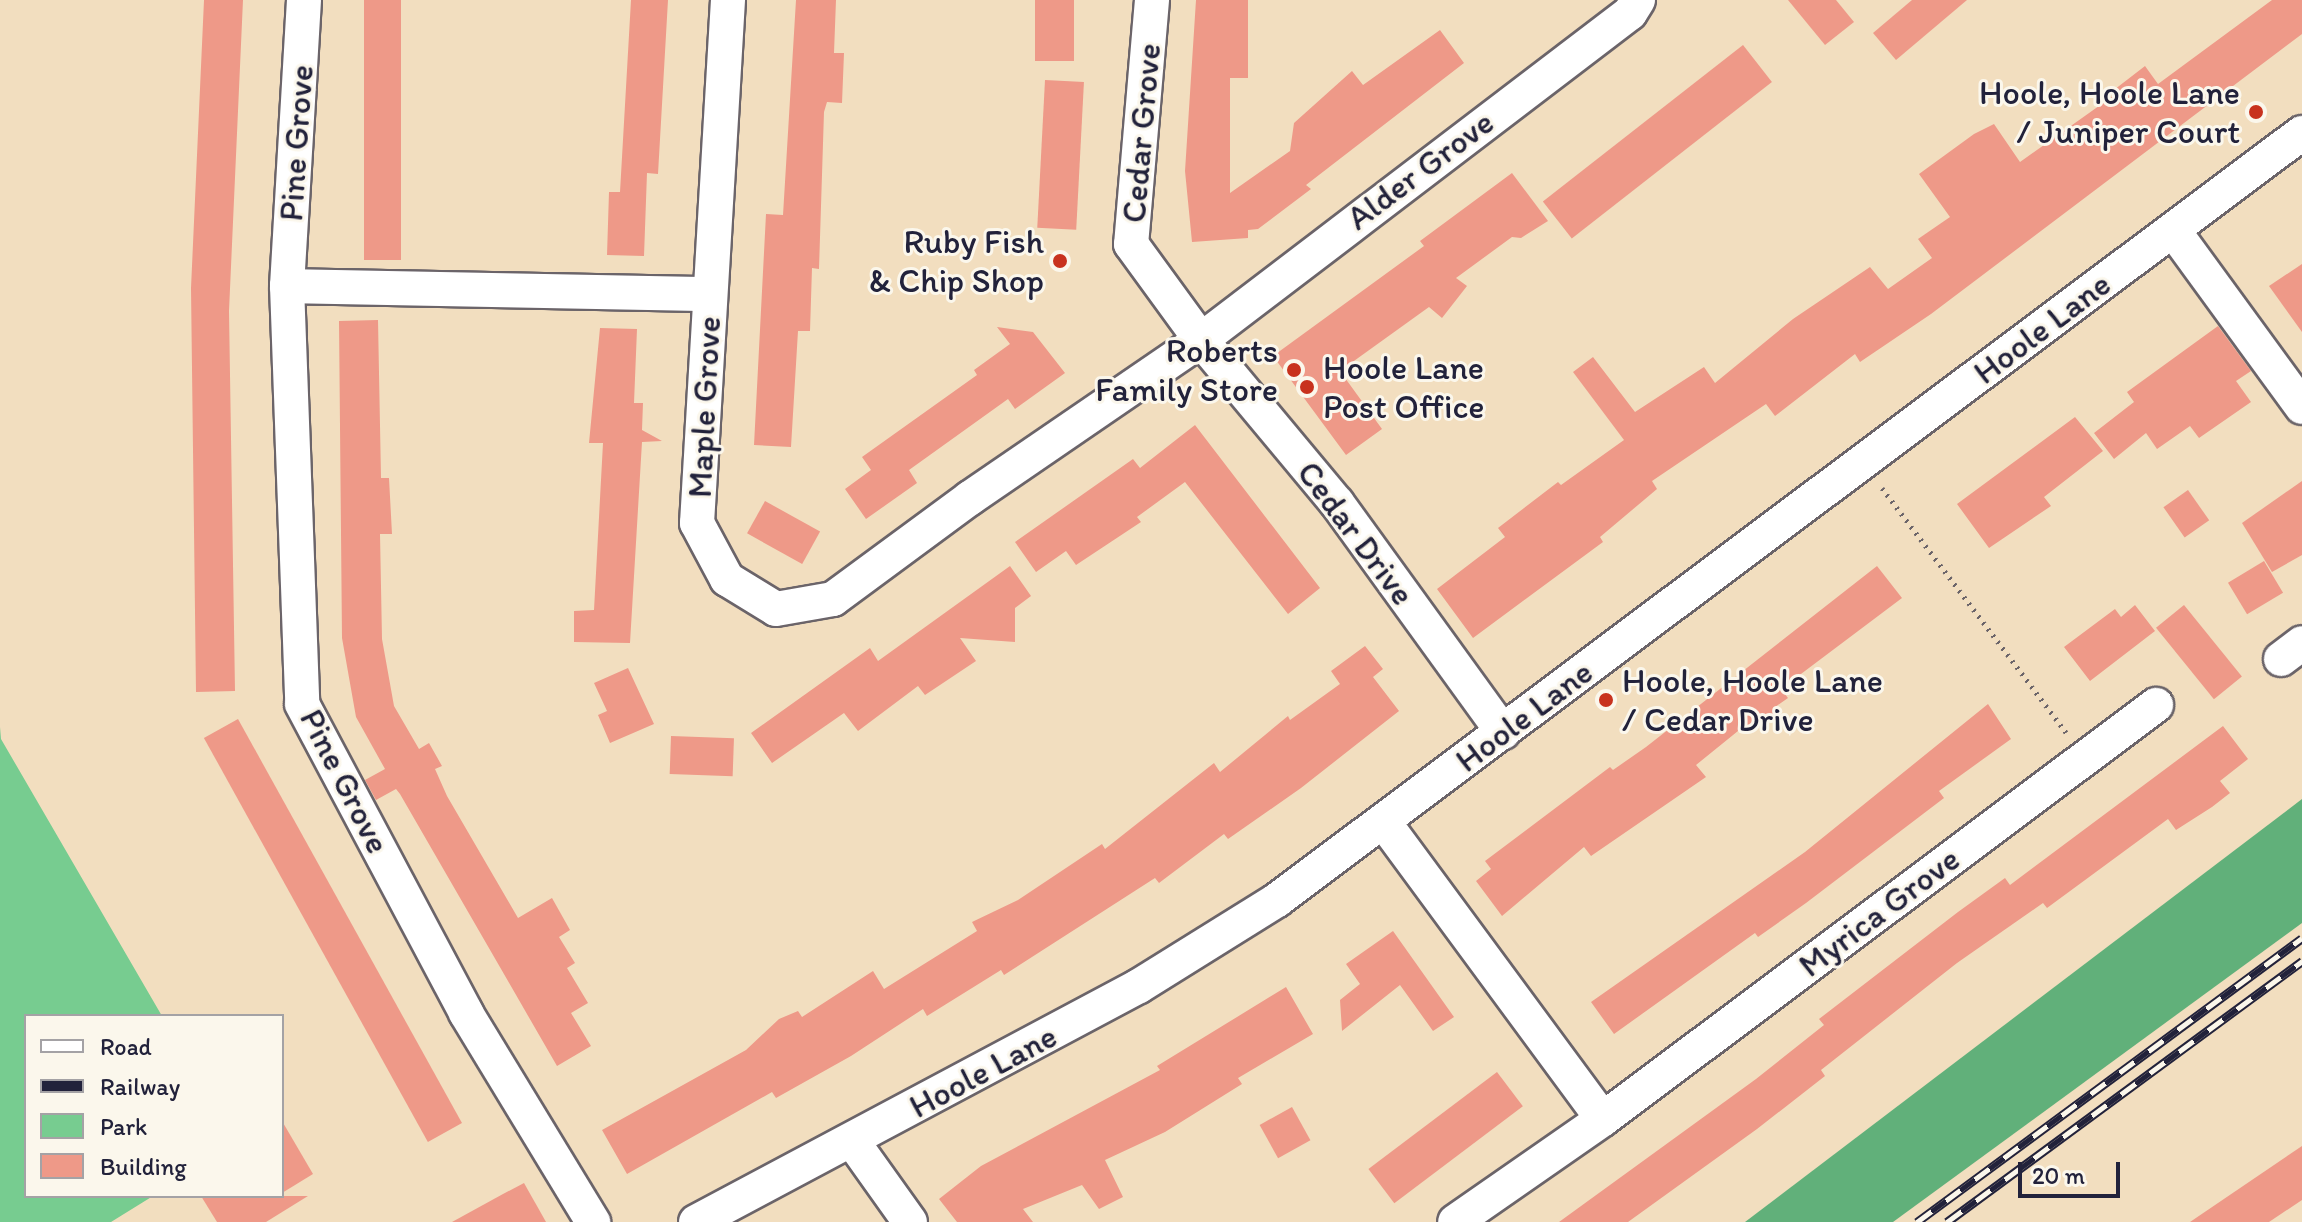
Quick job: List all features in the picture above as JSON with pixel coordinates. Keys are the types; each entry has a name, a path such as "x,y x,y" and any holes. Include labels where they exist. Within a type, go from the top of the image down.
{"street":[{"name":"Pine Grove","path":"304,0 287,286 302,704 466,1013 593,1222"},
{"name":"Maple Grove","path":"728,0 697,523 727,579 776,609 833,599 970,498 1201,340"},
{"name":"Cedar Grove","path":"1152,0 1131,244 1201,340"},
{"name":"Alder Grove","path":"1201,340 1630,13 1638,0"},
{"name":"Hoole Lane","path":"696,1222 853,1142 1139,986 1277,900 2302,133"},
{"path":"2173,230 2302,407"},
{"path":"287,286 710,294"},
{"name":"Cedar Drive","path":"1201,340 1337,503 1503,732"},
{"name":"Myrica Grove","path":"1455,1222 1603,1119 2156,705"},
{"path":"1383,821 1603,1119"},
{"path":"853,1142 910,1222"}],"path":[{"path":"1862,461 2085,758"}],"green space":[{"path":"0,727 1,739 161,1014 24,1014 24,1198 150,1198 111,1222 0,1222"},
{"path":"2302,799 2302,923 1893,1222 1745,1222"}],"building":[{"path":"204,0 243,0 229,311 235,691 196,692 191,288"},
{"path":"364,0 401,0 401,260 364,260"},
{"path":"631,0 668,0 658,174 647,173 644,256 607,255 609,192 620,192"},
{"path":"796,0 836,0 834,53 844,53 842,103 827,102 824,112 819,269 812,268 810,331 798,331 791,447 754,445 766,214 783,215"},
{"path":"1035,0 1074,0 1074,61 1035,61"},
{"path":"1196,0 1248,0 1248,78 1230,78 1230,193 1290,151 1294,123 1352,71 1363,85 1440,30 1464,63 1306,185 1311,189 1258,229 1248,230 1248,238 1192,242 1185,171"},
{"path":"1788,0 1836,0 1854,22 1825,45"},
{"path":"1912,0 1967,0 1896,60 1873,33"},
{"path":"2272,0 2302,0 2302,34 1931,314 1860,362 1855,354 1775,416 1766,404 1652,481 1657,489 1600,537 1603,542 1473,638 1437,589 1505,537 1498,528 1558,482 1561,485 1624,440 1573,372 1593,357 1635,412 1704,367 1715,383 1793,319 1870,267 1888,289 1932,258 1918,239 1950,217 1919,174 1974,134 1994,124 2020,162 2113,96 2110,93 2145,66 2158,84"},
{"path":"1743,45 1772,82 1572,238 1543,201"},
{"path":"1045,80 1084,82 1076,230 1037,228"},
{"path":"1512,173 1548,221 1521,238 1512,237 1456,278 1467,286 1442,318 1429,307 1340,371 1382,429 1346,455 1273,356 1424,246 1420,241"},
{"path":"2302,264 2302,332 2269,286"},
{"path":"378,320 381,478 389,478 392,534 380,534 382,639 394,706 419,749 429,743 442,766 435,769 447,796 518,918 552,898 570,930 559,937 575,963 567,968 588,1003 571,1013 591,1046 557,1066 400,794 396,789 376,800 365,780 385,769 356,717 342,638 339,321"},
{"path":"2218,326 2251,371 2236,381 2251,402 2199,438 2190,426 2157,449 2146,433 2114,459 2094,433 2134,402 2127,392"},
{"path":"997,327 1033,332 1065,373 1015,409 1008,399 909,470 917,483 866,519 845,489 871,470 862,457 977,375 974,370 1010,344"},
{"path":"600,328 637,329 634,403 643,403 642,430 662,441 642,442 630,643 574,642 574,611 594,610 603,443 589,443"},
{"path":"2075,417 2103,451 2044,497 2051,506 1989,548 1957,504"},
{"path":"1195,425 1320,588 1288,614 1185,482 1137,517 1141,522 1076,565 1066,551 1036,572 1015,542 1133,459 1140,468"},
{"path":"2302,481 2302,555 2272,572 2242,523"},
{"path":"2188,490 2209,520 2185,538 2163,507"},
{"path":"765,501 820,532 802,564 747,533"},
{"path":"2264,561 2283,593 2247,614 2228,583"},
{"path":"1010,566 1031,596 1015,608 1015,642 960,638 976,661 925,695 918,686 858,731 844,713 772,763 751,733 870,648 878,661"},
{"path":"1877,566 1902,598 1781,689 1788,698 1775,707 1779,711 1752,733 1747,727 1738,731 1696,765 1706,777 1591,856 1584,847 1502,916 1476,881 1491,869 1485,861 1610,767 1613,770 1646,747"},
{"path":"2135,605 2155,631 2090,681 2064,647 2115,609 2121,617"},
{"path":"2184,605 2242,676 2214,699 2156,628"},
{"path":"1365,646 1383,669 1373,677 1399,711 1301,788 1228,839 1224,834 1159,883 1155,878 1004,975 1001,970 927,1016 923,1009 851,1056 776,1098 772,1092 627,1174 602,1130 746,1050 779,1019 798,1011 802,1017 873,971 884,989 977,931 972,922 1018,900 1102,844 1105,849 1214,763 1220,772 1288,716 1290,720 1340,684 1331,671"},
{"path":"628,668 654,724 610,743 598,715 607,711 594,683"},
{"path":"1988,704 2011,739 1939,791 1944,798 1806,903 1758,937 1755,933 1614,1034 1591,1002 1805,852"},
{"path":"238,719 462,1123 428,1142 204,738"},
{"path":"2223,726 2248,759 2220,781 2230,793 2212,807 2176,830 2168,819 2047,908 2043,903 1957,963 1821,1070 1825,1076 1628,1222 1559,1222 1756,1079 1824,1025 1819,1019 1958,912 2005,878 2010,885"},
{"path":"671,736 734,738 733,776 670,774"},
{"path":"1393,931 1454,1017 1433,1031 1400,985 1342,1031 1340,1000 1360,984 1346,964"},
{"path":"1286,987 1313,1034 1238,1078 1242,1084 1165,1132 1105,1160 1123,1197 1099,1209 1082,1185 1023,1209 1033,1222 957,1222 939,1199 981,1166 1160,1070 1157,1066"},
{"path":"1497,1072 1523,1106 1394,1203 1368,1169"},
{"path":"1292,1107 1310,1140 1278,1158 1260,1125"},
{"path":"284,1124 313,1174 284,1192"},
{"path":"2302,1146 2302,1200 2269,1222 2190,1222"},
{"path":"524,1183 546,1222 452,1222 503,1194"},
{"path":"308,1196 266,1222 217,1222 202,1198"}],"railway":[{"path":"1917,1222 2302,938"},
{"path":"1947,1222 2302,961"}],"place":[{"name":"Hoole, Hoole Lane / Juniper Court","path":"2256,112"},
{"name":"Ruby Fish & Chip Shop","path":"1060,261"},
{"name":"Roberts Family Store","path":"1294,370"},
{"name":"Hoole Lane Post Office","path":"1307,387"},
{"name":"Hoole, Hoole Lane / Cedar Drive","path":"1606,700"}]}
